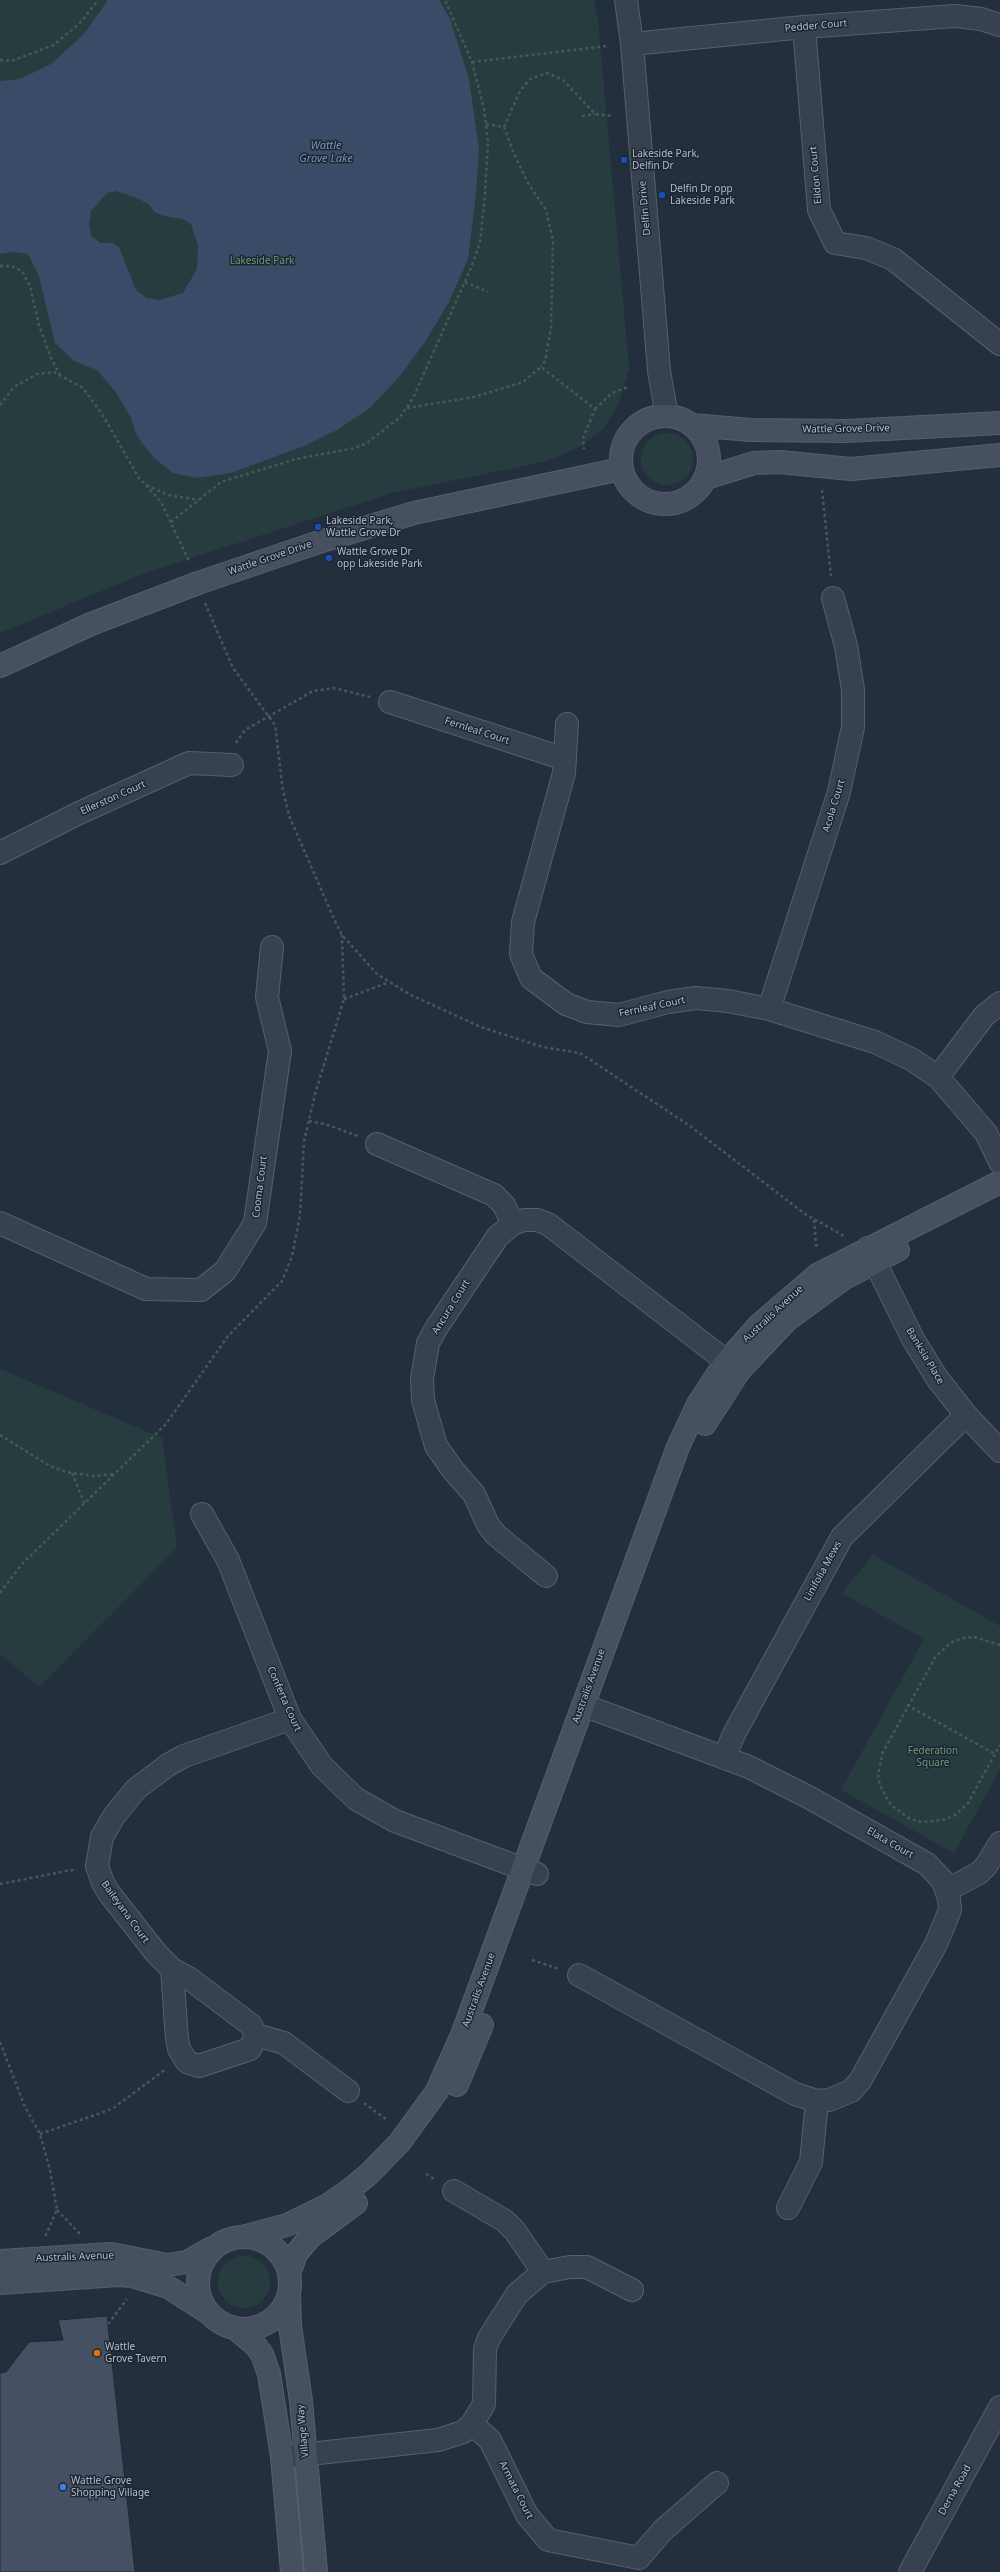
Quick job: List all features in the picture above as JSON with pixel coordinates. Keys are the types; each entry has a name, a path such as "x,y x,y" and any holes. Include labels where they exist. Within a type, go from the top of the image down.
{"street":[{"name":"Delfin Drive","path":"626,0 632,44 659,371 667,416"},
{"name":"Pedder Court","path":"632,44 804,27 955,16 1000,23"},
{"name":"Eildon Court","path":"804,27 819,210 835,243 866,248 893,259 1000,344"},
{"path":"667,416 680,418 692,425 702,436 708,449 709,464 706,478 698,490 687,499 674,504 660,504 646,501 634,493 626,482 621,469 620,455 623,443 630,431 641,422 653,417 667,416"},
{"name":"Wattle Grove Drive","path":"692,425 755,430 847,431 1000,422"},
{"path":"706,478 754,463 779,462 851,469 1000,455"},
{"name":"Wattle Grove Drive","path":"0,666 91,624 198,583 329,539 414,513 621,469"},
{"name":"Acola Court","path":"769,1009 839,792 853,727 853,690 846,646 833,598"},
{"name":"Fernleaf Court","path":"390,702 565,759"},
{"name":"Fernleaf Court","path":"567,724 564,773 523,922 521,954 531,978 566,1004 587,1012 620,1016 668,1002 696,998 769,1009 875,1042 910,1059 938,1077 986,1132 1000,1162"},
{"name":"Ellerston Court","path":"0,853 77,814 190,763 232,765"},
{"name":"Cooma Court","path":"0,1223 146,1289 201,1290 225,1271 255,1223 280,1051 267,996 272,947"},
{"path":"938,1077 984,1016 1000,1003"},
{"path":"377,1144 494,1195 504,1205 514,1224"},
{"name":"Australis Avenue","path":"289,2282 296,2254 306,2241 386,2177 415,2147 441,2112 471,2056 530,1872 590,1707 693,1448 733,1366 769,1337 802,1307 843,1279 872,1255 1000,1182"},
{"name":"Australis Avenue","path":"872,1255 1000,1198"},
{"name":"Ancura Court","path":"546,1576 496,1535 488,1525 474,1494 453,1470 436,1446 423,1400 424,1361 428,1343 437,1326 498,1236 514,1224 524,1220 537,1220 552,1227 733,1366"},
{"name":"Banksia Place","path":"872,1255 921,1352 937,1378 966,1415 1000,1451"},
{"name":"Linifolia Mews","path":"724,1758 734,1734 842,1537 966,1415"},
{"name":"Conferta Court","path":"202,1514 228,1560 290,1719 322,1766 356,1798 375,1811 418,1831 530,1872"},
{"name":"Elata Court","path":"579,1975 794,2094 817,2101 840,2097 851,2091 867,2070 943,1930 950,1910 947,1890 936,1872 911,1855 788,1785 724,1758 590,1707"},
{"name":"Baileyana Court","path":"256,2035 251,2025 190,1979 172,1969 156,1953 103,1883 97,1866 99,1847 107,1827 122,1805 151,1776 184,1756 290,1719"},
{"path":"947,1890 979,1873 986,1866 1000,1843"},
{"name":"Australis Avenue","path":"242,2237 288,2225 328,2205 369,2174 414,2125 437,2091 454,2055 530,1872"},
{"path":"172,1969 177,2039 182,2056 190,2064 202,2065 246,2052 254,2044 256,2035 284,2043 348,2091"},
{"path":"788,2208 811,2162 817,2101"},
{"path":"454,2191 505,2221 519,2237 543,2272"},
{"path":"242,2237 255,2238 267,2243 285,2262 289,2282 279,2312 270,2320 259,2326 235,2328 222,2324 211,2315 203,2305 198,2292 198,2279 201,2266 207,2255 217,2245 229,2239 242,2237"},
{"name":"Australis Avenue","path":"0,2261 110,2254 167,2265 195,2258 217,2245"},
{"path":"282,2457 438,2440 453,2437 472,2424 484,2404 485,2349 489,2338 517,2294 543,2272 587,2267 632,2290"},
{"name":"Australis Avenue","path":"0,2283 118,2275 132,2276 157,2283 181,2294 211,2315"},
{"name":"Village Way","path":"289,2282 290,2326 305,2454 316,2572"},
{"path":"235,2328 256,2345 266,2364 282,2457 292,2572"},
{"name":"Derna Road","path":"910,2572 1000,2407"},
{"name":"Armata Court","path":"472,2424 490,2440 527,2515 548,2540 642,2565 663,2530 717,2483"}],"path":[{"path":"0,60 11,61 54,45 81,22 98,0"},
{"path":"172,522 221,482 246,473 367,443 400,417 413,398 465,282 480,243 485,194 488,142 486,124 472,62 445,0"},
{"path":"472,62 607,46"},
{"path":"407,408 474,397 523,382 546,361 551,328 553,240 546,210 528,183 514,154 504,127 520,91 530,79 547,73 563,80 595,114"},
{"path":"582,116 595,114 613,116"},
{"path":"486,124 504,127"},
{"path":"0,266 11,266 22,271 27,281 39,325 50,356 60,376"},
{"path":"465,282 488,292"},
{"path":"541,367 595,409"},
{"path":"0,405 14,387 37,374 54,372 83,388 102,414 139,478 161,502 172,522 190,563"},
{"path":"584,449 583,438 595,409 612,393 628,387"},
{"path":"146,485 168,496 199,500"},
{"path":"822,490 833,598"},
{"path":"206,605 233,668 269,715 277,735 283,791 298,840 342,935 377,974 388,982 474,1024 513,1040 580,1053 690,1126 814,1220 845,1236 839,1239"},
{"path":"232,765 236,743 245,730 312,691 334,688 390,702"},
{"path":"344,999 388,982"},
{"path":"309,1121 325,1124 377,1144"},
{"path":"814,1220 817,1249 823,1246"},
{"path":"0,1435 50,1466 72,1473 94,1476 116,1473"},
{"path":"72,1473 85,1505"},
{"path":"1000,1645 974,1637 952,1642 929,1665 883,1752 878,1775 885,1796 900,1813 922,1822 934,1822 954,1816 968,1803 1000,1745"},
{"path":"907,1706 995,1754"},
{"path":"0,1884 97,1866"},
{"path":"532,1960 579,1975"},
{"path":"0,2042 25,2107 40,2134 57,2210 82,2236"},
{"path":"40,2134 112,2109 140,2090 182,2056"},
{"path":"348,2091 387,2120"},
{"path":"44,2239 57,2210"},
{"path":"108,2324 129,2295"}],"green space":[{"name":"Lakeside Park","path":"0,0 594,0 598,20 629,368 619,402 604,428 581,446 547,461 392,493 145,573 0,633"},
{"path":"667,433 681,437 689,445 693,459 689,473 681,481 667,485 653,481 645,473 641,459 645,445 653,437"},
{"path":"0,1369 162,1438 177,1548 39,1687 0,1654"},
{"name":"Federation Square","path":"873,1555 1000,1626 1000,1769 954,1853 841,1790 924,1639 842,1593"},
{"path":"239,2256 249,2256 258,2260 266,2268 270,2277 270,2287 266,2296 258,2304 249,2308 239,2308 230,2304 222,2296 218,2287 218,2277 222,2268 230,2260"}],"water":[{"name":"Wattle Grove Lake","path":"108,0 439,0 450,19 469,79 479,149 476,194 468,259 449,302 425,342 400,376 370,408 337,430 304,446 231,473 197,478 173,473 153,457 137,436 130,416 115,391 97,370 74,361 55,343 39,276 28,254 13,252 0,254 0,81 20,79 51,64 84,34","holes":["116,191 139,199 150,205 154,212 164,216 183,219 191,224 198,245 197,269 183,293 159,300 147,298 136,290 119,247 113,243 101,243 91,236 89,224 91,211 107,193"]}],"building":[{"name":"Wattle Grove Shopping Village","path":"107,2316 135,2572 0,2572 0,2373 6,2372 29,2342 63,2340 58,2320"}],"place":[{"name":"Lakeside Park, Delfin Dr","path":"624,160"},
{"name":"Delfin Dr opp Lakeside Park","path":"662,195"},
{"name":"Lakeside Park, Wattle Grove Dr","path":"318,527"},
{"name":"Wattle Grove Dr opp Lakeside Park","path":"329,558"},
{"name":"Wattle Grove Tavern","path":"97,2353"},
{"name":"Wattle Grove Shopping Village","path":"63,2487"}]}
